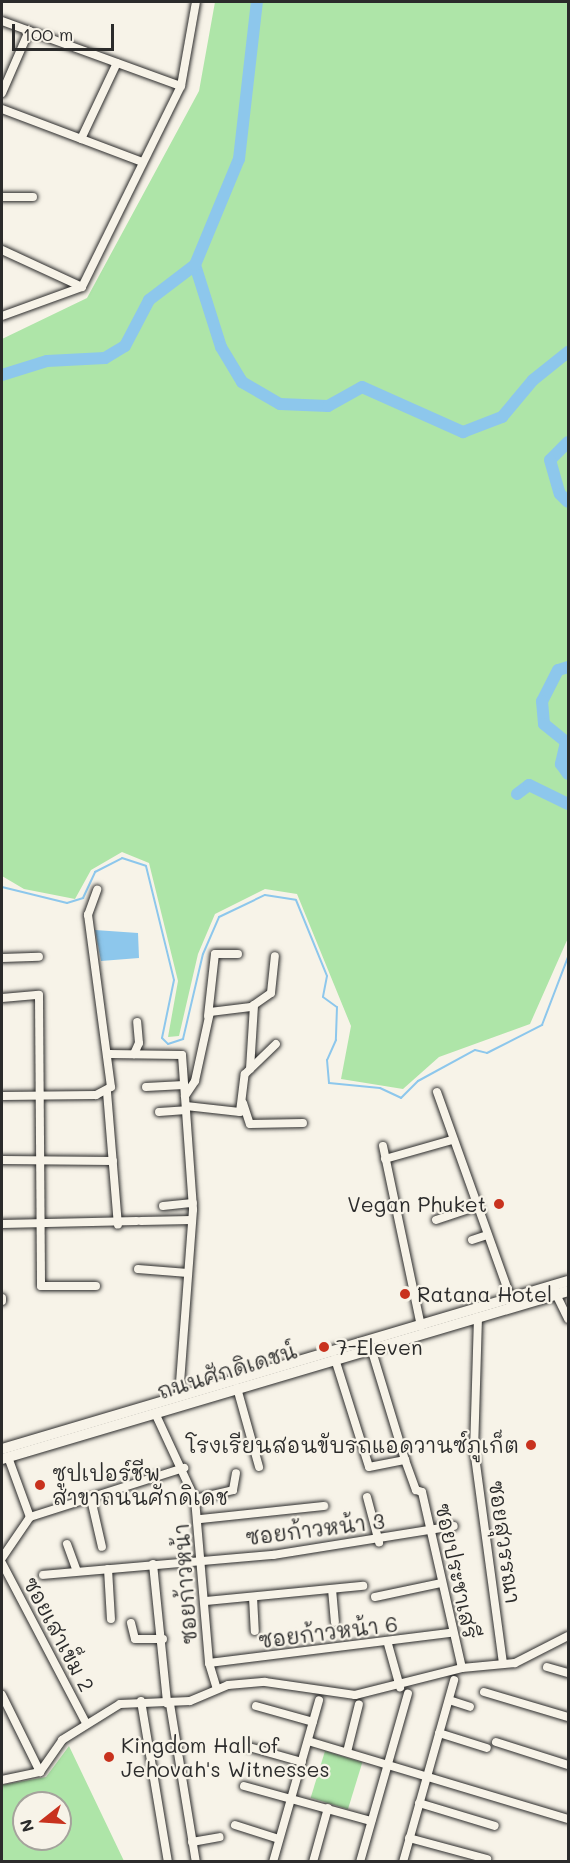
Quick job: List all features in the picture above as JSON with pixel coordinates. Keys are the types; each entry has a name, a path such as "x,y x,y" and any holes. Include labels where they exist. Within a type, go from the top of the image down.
{"main road":[{"name":"ถนนศักดิเดชน์","path":"4,1455 179,1395 421,1326 478,1317 555,1290 568,1281"},
{"name":"ถนนศักดิเดชน์","path":"4,1455 155,1413 371,1348 511,1299 555,1290 568,1291"}],"street":[{"path":"2,316 82,287 181,87 196,2"},
{"path":"2,21 181,87"},
{"path":"2,93 29,31"},
{"path":"81,139 117,63"},
{"path":"2,110 142,162"},
{"path":"2,196 33,197"},
{"path":"2,250 82,287"},
{"path":"97,890 88,915 109,1054 107,1092 118,1225"},
{"path":"185,1096 201,1062 215,954 238,954"},
{"path":"208,1016 254,1005 275,986 275,956"},
{"path":"2,958 39,957"},
{"path":"2,998 39,996 41,1286 96,1286"},
{"path":"159,1112 186,1108 238,1113 243,1102 250,1069 254,1005"},
{"path":"134,1054 139,1043 137,1022"},
{"path":"250,1069 276,1044"},
{"path":"109,1054 182,1055 193,1203 179,1395"},
{"path":"146,1087 184,1085"},
{"path":"2,1096 107,1092"},
{"path":"437,1092 452,1140 511,1299"},
{"path":"243,1102 253,1124 303,1123"},
{"path":"385,1159 452,1140"},
{"path":"383,1146 421,1326"},
{"path":"2,1160 113,1161"},
{"path":"163,1206 193,1203"},
{"path":"436,1220 476,1207"},
{"path":"2,1224 118,1225 139,1221 192,1220"},
{"path":"472,1240 486,1235"},
{"path":"138,1269 188,1273"},
{"path":"555,1290 568,1319"},
{"name":"ซอยสุวรรณา","path":"478,1317 474,1449 503,1664"},
{"name":"ซอยประชาเสรี","path":"371,1348 405,1460 416,1490 422,1492 451,1633 462,1668"},
{"path":"335,1359 369,1467 405,1460"},
{"path":"237,1388 259,1467"},
{"name":"ซอยก้าวหน้า","path":"155,1413 184,1468 200,1520 209,1663 217,1689"},
{"path":"4,1455 30,1517"},
{"path":"2,1561 30,1517 184,1468"},
{"path":"195,1499 233,1490 236,1473"},
{"path":"367,1497 379,1542"},
{"path":"90,1499 102,1547"},
{"path":"200,1520 324,1506"},
{"name":"ซอยก้าวหน้า 3","path":"43,1575 76,1569 108,1569 379,1542 454,1526"},
{"path":"67,1544 76,1569"},
{"name":"ซอยเสาเข็ม 2","path":"2,1561 86,1723"},
{"path":"153,1564 169,1703 196,1862"},
{"path":"108,1569 111,1619"},
{"path":"375,1597 441,1583"},
{"path":"206,1601 363,1586"},
{"path":"332,1589 335,1622"},
{"path":"253,1597 255,1631"},
{"path":"131,1623 135,1639 163,1639"},
{"name":"ซอยก้าวหน้า 6","path":"209,1663 388,1644 451,1633"},
{"path":"2,1780 40,1772 62,1740 120,1704 141,1701 169,1703 217,1689 265,1682 354,1695 400,1687 462,1668 503,1664 537,1656 568,1636"},
{"path":"388,1644 400,1687"},
{"path":"547,1667 568,1673"},
{"path":"403,1862 454,1680"},
{"path":"484,1692 568,1717"},
{"path":"360,1862 408,1694"},
{"path":"2,1695 40,1772"},
{"path":"273,1862 319,1700"},
{"path":"449,1700 470,1707"},
{"path":"141,1701 168,1862"},
{"path":"347,1752 359,1704"},
{"path":"256,1706 313,1722"},
{"path":"439,1733 487,1748"},
{"path":"308,1741 427,1774 568,1819"},
{"path":"496,1742 568,1765"},
{"path":"249,1747 302,1762"},
{"path":"244,1786 291,1797 371,1821"},
{"path":"419,1803 495,1826"},
{"path":"313,1862 328,1808"},
{"path":"235,1826 279,1839"},
{"path":"192,1842 220,1837"},
{"path":"409,1838 487,1859"}],"green space":[{"path":"215,2 568,2 568,938 530,1024 439,1057 403,1089 341,1079 351,1026 297,894 265,889 215,914 198,954 179,1036 168,1037 178,981 149,863 122,852 91,870 75,899 24,889 2,876 2,339 87,298 199,91"},
{"path":"69,1746 124,1861 2,1861 2,1785 46,1777"},
{"path":"325,1751 362,1762 348,1809 311,1798"}],"water":[{"path":"95,930 138,933 139,958 101,961"}],"waterway":[{"path":"2,375 47,361 105,358 125,346 149,300 195,265 239,159 257,2"},
{"path":"195,265 221,347 242,382 280,404 328,406 362,387 463,432 502,417 533,380 568,352"},
{"path":"568,442 550,460 560,494 568,502"},
{"path":"568,667 558,670 542,701 544,724 566,742 561,764 568,774"},
{"path":"517,794 529,785 568,804"},
{"path":"2,887 67,903 83,898 95,872 122,858 146,866 174,980 162,1038 168,1044 183,1039 203,954 219,917 265,895 296,900 327,976 323,997 337,1007 336,1040 327,1060 329,1083 380,1088 401,1098 418,1081 475,1050 487,1053 542,1025 568,957"}],"place":[{"name":"Vegan Phuket","path":"499,1204"},
{"name":"Ratana Hotel","path":"405,1294"},
{"name":"7-Eleven","path":"324,1347"},
{"name":"โรงเรียนสอนขับรถแอดวานซ์ภูเก็ต","path":"531,1445"},
{"name":"ซูปเปอร์ชีพ สาขาถนนศักดิเดช","path":"40,1485"},
{"name":"Kingdom Hall of Jehovah's Witnesses","path":"109,1757"}]}
